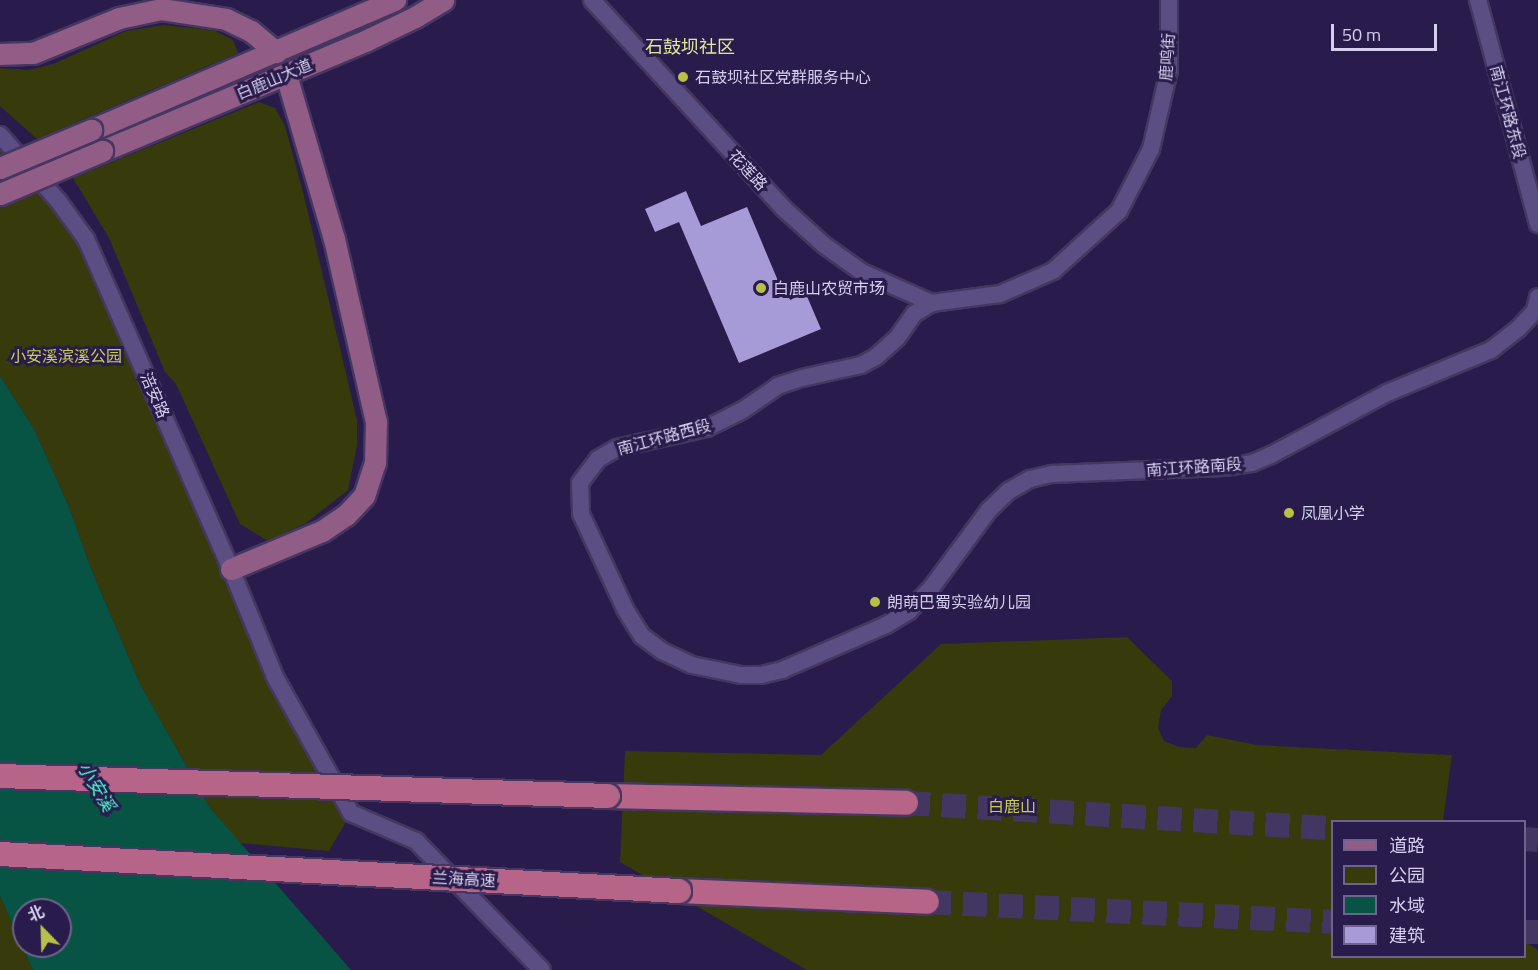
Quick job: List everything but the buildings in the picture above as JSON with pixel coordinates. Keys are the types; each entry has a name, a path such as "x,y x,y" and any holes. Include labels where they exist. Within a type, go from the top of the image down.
{"highway":[{"path":"0,776 608,796 906,803"},
{"name":"兰海高速","path":"0,854 679,891 927,902"}],"main road":[{"name":"白鹿山大道","path":"0,168 395,0"},
{"name":"白鹿山大道","path":"0,194 286,75 415,17 443,0"},
{"path":"0,54 33,53 119,18 161,9 226,19 251,31 276,52"},
{"path":"231,569 322,531 346,515 364,496 375,463 376,422 334,239 286,75"}],"street":[{"name":"花莲路","path":"592,0 783,208 824,245 862,272 932,303"},
{"name":"鹿鸣街","path":"932,303 1000,294 1053,271 1119,211 1151,149 1169,70 1169,0"},
{"name":"南江环路东段","path":"1479,0 1538,224"},
{"name":"涪安路","path":"0,135 59,202 86,239 231,569 275,677 351,813 416,841 542,970"},
{"name":"南江环路西段","path":"909,611 886,624 782,670 761,675 741,675 692,665 662,651 642,636 625,609 581,514 580,483 597,459 617,448 707,428 743,410 778,386 802,378 861,365 876,357 897,338 914,314 932,303"},
{"name":"南江环路南段","path":"909,611 932,587 989,510 1010,491 1030,479 1052,474 1252,463 1387,393 1491,350 1518,329 1537,307"}],"green space":[{"path":"163,25 213,30 233,40 238,53 37,139 0,106 0,68 29,70 53,64 126,31"},
{"path":"259,102 275,108 285,126 357,420 357,445 348,490 306,523 268,541 240,524 176,384 165,372 109,238 73,178"},
{"name":"小安溪滨溪公园","path":"0,135 86,239 275,677 351,813 329,851 240,843 210,808 140,684 92,571 69,507 34,429 0,376"},
{"name":"白鹿山","path":"1127,637 1172,681 1172,696 1161,710 1158,728 1164,741 1179,747 1196,748 1207,735 1257,745 1452,755 1443,820 1331,820 1331,958 1526,958 1526,943 1538,950 1538,970 807,970 620,862 625,751 821,755 941,644"},
{"path":"0,896 12,923 12,958 28,958 33,970 0,970"}],"water":[{"name":"小安溪","path":"0,376 34,429 69,507 92,571 140,684 210,808 351,970 33,970 28,958 72,958 72,898 12,898 12,923 0,896"}],"tunnel":[{"path":"906,803 1331,828"},
{"path":"1526,839 1538,840"},
{"path":"927,902 1331,922"},
{"path":"1526,932 1538,932"}],"place":[{"name":"石鼓坝社区党群服务中心","path":"683,77"},
{"name":"白鹿山农贸市场","path":"761,288"},
{"name":"凤凰小学","path":"1289,513"},
{"name":"朗萌巴蜀实验幼儿园","path":"875,602"}],"district":[{"name":"石鼓坝社区","path":"690,47"}]}
